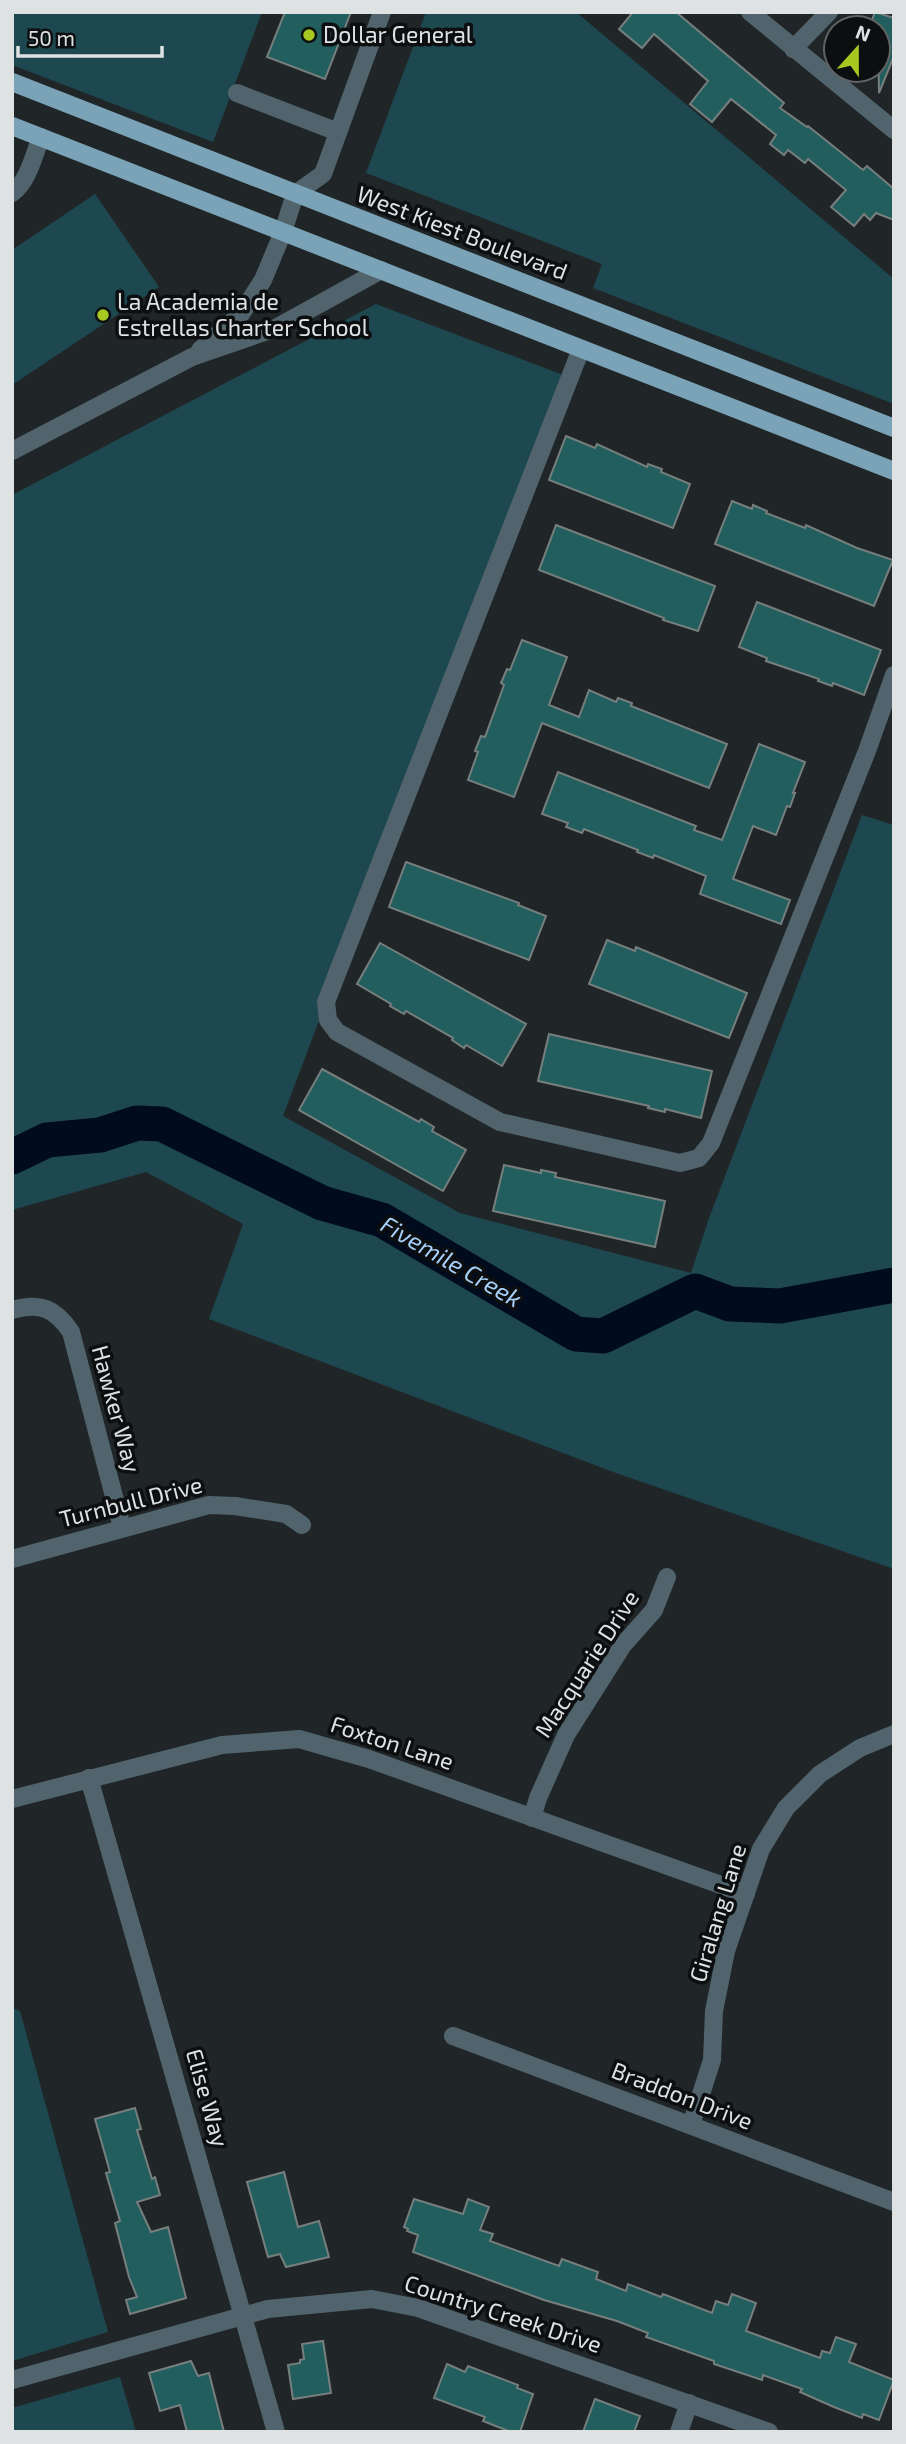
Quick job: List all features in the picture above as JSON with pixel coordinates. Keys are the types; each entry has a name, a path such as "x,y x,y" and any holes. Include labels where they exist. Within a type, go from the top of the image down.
{"main road":[{"name":"West Kiest Boulevard","path":"12,82 894,428"},
{"path":"12,126 894,471"}],"street":[{"path":"192,357 241,314 262,280 283,232 295,194 323,174 382,12"},
{"path":"750,12 894,130"},
{"path":"793,49 829,12"},
{"path":"237,93 338,132"},
{"path":"12,193 26,176 41,137"},
{"path":"12,451 192,357 275,328 381,270"},
{"path":"581,349 326,1002 328,1020 337,1032 500,1122 680,1163 699,1158 712,1143 853,788 894,675"},
{"name":"Hawker Way","path":"12,1310 29,1305 52,1311 71,1332 122,1527"},
{"name":"Turnbull Drive","path":"12,1559 209,1505 286,1514 302,1525"},
{"name":"Macquarie Drive","path":"533,1818 538,1798 566,1735 623,1645 654,1610 667,1577"},
{"name":"Giralang Lane","path":"691,2125 712,2060 714,2011 726,1951 752,1871 767,1838 786,1808 802,1790 839,1759 894,1734"},
{"name":"Foxton Lane","path":"12,1799 222,1745 299,1740 369,1759 746,1894"},
{"name":"Elise Way","path":"89,1778 276,2432"},
{"name":"Braddon Drive","path":"453,2036 894,2202"},
{"name":"Country Creek Drive","path":"12,2380 268,2309 372,2300 418,2308 769,2432"},
{"path":"679,2432 689,2403"}],"shaded area":[{"path":"12,12 262,12 213,142 12,65"},
{"path":"426,12 576,12 894,279 894,404 593,288 602,264 366,173"},
{"path":"95,194 159,287 12,385 12,250"},
{"path":"376,304 563,375 283,1116 460,1213 691,1273 708,1221 862,815 894,825 894,1569 616,1473 209,1319 243,1224 146,1172 12,1210 12,495"},
{"path":"12,2008 20,2011 108,2332 12,2361"},
{"path":"120,2377 136,2432 12,2432 12,2408"}],"building":[{"name":"Dollar General","path":"285,12 351,12 325,79 267,57"},
{"path":"633,12 676,12 784,103 780,108 808,126 863,170 867,166 894,189 894,220 876,213 870,220 864,214 854,226 831,207 846,190 808,159 805,163 788,150 784,155 770,144 776,135 731,99 712,122 690,104 708,81 654,34 642,48 619,29"},
{"path":"892,17 894,18 892,61"},
{"path":"566,436 595,448 597,444 647,467 648,464 662,469 661,472 690,484 673,528 549,480"},
{"path":"732,501 752,509 753,505 767,511 766,513 805,528 806,525 857,548 893,560 874,606 715,544"},
{"path":"556,525 715,586 698,631 663,620 664,618 539,570"},
{"path":"757,602 881,650 864,695 833,683 832,686 818,681 819,679 766,661 767,658 739,647"},
{"path":"522,640 567,657 549,705 579,717 589,690 616,702 618,698 632,703 631,706 727,744 709,788 542,723 514,797 468,780 478,752 475,751 481,736 485,737 504,685 501,683 507,669 510,670"},
{"path":"759,744 805,762 790,807 787,806 776,835 753,826 733,879 790,900 781,924 700,894 706,876 654,855 653,858 637,852 638,850 584,829 582,833 566,827 568,823 542,814 558,772 696,826 694,830 722,840"},
{"path":"406,862 519,903 518,905 546,916 529,960 389,907"},
{"path":"607,940 635,951 636,947 747,993 729,1038 589,984"},
{"path":"380,943 526,1024 502,1066 466,1045 464,1048 452,1040 453,1038 406,1011 404,1014 357,984"},
{"path":"549,1034 712,1071 701,1118 665,1109 665,1112 538,1081"},
{"path":"322,1069 419,1122 421,1119 434,1127 432,1131 466,1150 443,1191 299,1110"},
{"path":"504,1165 541,1173 541,1170 556,1173 555,1177 665,1201 655,1247 493,1211"},
{"path":"135,2108 141,2129 137,2130 152,2179 155,2177 160,2195 137,2202 151,2232 168,2227 186,2298 130,2314 126,2300 137,2297 115,2223 120,2221 106,2173 110,2172 95,2119"},
{"path":"284,2172 298,2227 319,2221 329,2257 286,2267 280,2254 268,2257 247,2182"},
{"path":"414,2199 463,2214 468,2199 489,2207 480,2230 493,2234 490,2241 559,2266 562,2259 598,2272 596,2279 626,2291 628,2284 712,2313 716,2301 728,2305 732,2294 756,2303 746,2331 820,2358 822,2351 830,2353 836,2337 856,2344 849,2362 894,2380 879,2420 863,2414 862,2418 800,2392 802,2389 763,2375 762,2380 714,2364 714,2361 646,2337 648,2333 617,2321 544,2300 413,2252 418,2235 404,2227"},
{"path":"323,2341 331,2393 293,2399 288,2365 300,2363 300,2360 304,2359 302,2344"},
{"path":"191,2361 198,2376 209,2373 224,2432 187,2432 180,2405 160,2411 149,2373"},
{"path":"447,2364 465,2372 468,2366 518,2385 517,2388 533,2394 520,2432 511,2432 483,2421 485,2417 434,2398"},
{"path":"595,2399 640,2416 634,2432 583,2432"}],"waterway":[{"name":"Fivemile Creek","path":"12,1157 47,1140 100,1135 137,1123 162,1124 322,1203 382,1220 576,1334 603,1336 695,1291 730,1304 780,1306 894,1285"}],"place":[{"name":"Dollar General","path":"309,35"},
{"name":"La Academia de Estrellas Charter School","path":"103,315"}]}
